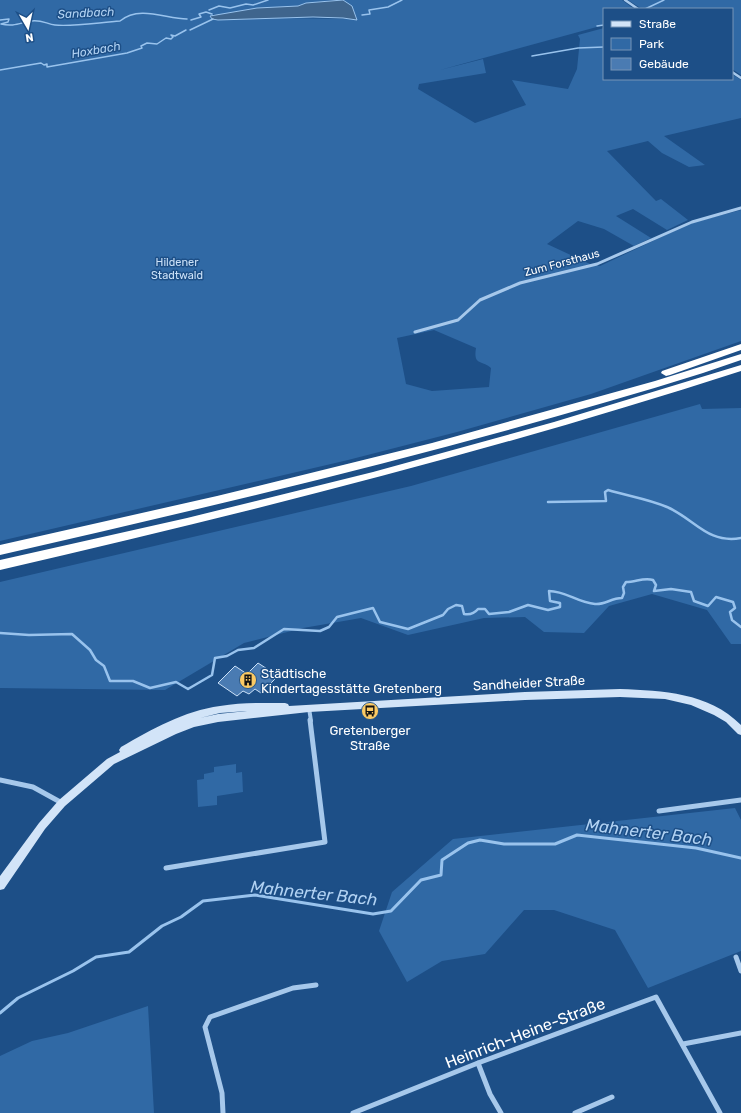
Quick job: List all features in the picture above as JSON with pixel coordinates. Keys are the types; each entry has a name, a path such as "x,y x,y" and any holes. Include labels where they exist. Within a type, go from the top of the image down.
{"highway":[{"path":"628,392 654,377 741,347"},
{"path":"0,550 283,486 447,444 628,392 741,357"},
{"path":"0,565 272,501 447,457 549,428 741,368"},
{"path":"706,380 741,374"}],"street":[{"path":"625,0 637,8"},
{"name":"Zum Forsthaus","path":"415,332 458,320 480,300 520,283 597,264 692,222 741,208"},
{"name":"Sandheider Straße","path":"0,885 42,826 62,803 110,762 166,734 194,723 218,718 309,708 573,694 654,694 692,701 729,719 741,731"},
{"path":"166,868 325,842 309,708"},
{"path":"0,780 20,782 48,793 62,803"},
{"path":"659,811 741,800"},
{"path":"736,957 741,971"},
{"path":"224,1113 222,1093 205,1027 210,1017 293,988 316,985"},
{"name":"Heinrich-Heine-Straße","path":"353,1113 656,997 720,1113"},
{"path":"683,1044 702,1039 741,1033"},
{"path":"478,1064 490,1094 500,1113"},
{"path":"575,1113 612,1097"}],"green space":[{"name":"Hildener Stadtwald","path":"0,0 335,0 306,3 298,6 257,8 219,15 213,14 213,20 278,18 357,19 352,6 343,0 622,0 633,8 603,8 603,25 440,70 483,59 486,73 419,84 418,89 475,123 526,105 512,80 568,89 577,69 580,39 578,35 603,28 603,80 733,80 733,75 741,80 741,118 664,136 705,165 689,167 662,153 648,141 607,151 656,201 661,199 688,220 667,230 633,209 616,216 651,238 634,246 604,229 578,221 547,244 590,264 600,266 691,223 741,210 741,341 591,394 457,432 348,460 0,541","holes":["434,330 476,348 475,354 479,362 491,368 489,387 432,391 406,384 397,338"]},
{"path":"628,0 741,0 741,75 733,70 733,8 640,8"},
{"path":"700,404 702,409 741,408 741,644 731,644 707,610 652,594 609,606 584,633 544,632 525,617 484,618 408,635 361,618 303,628 244,643 165,690 0,688 0,582 411,486"},
{"path":"236,764 236,773 242,772 243,792 217,796 217,805 198,807 197,780 204,779 204,774 214,772 214,767"},
{"path":"735,808 741,820 741,951 648,988 615,930 554,910 524,910 485,954 442,961 407,982 379,931 392,892 453,839"},
{"path":"148,1006 154,1113 0,1113 0,1056 32,1041 68,1033"}],"shaded area":[{"path":"343,0 352,6 357,20 313,17 218,20 212,19 210,16 257,8 298,6 306,3"}],"building":[{"name":"Städtische Kindertagesstätte Gretenberg","path":"258,663 278,676 261,693 255,689 249,694 243,691 237,696 218,683 235,666 247,674"}],"waterway":[{"name":"Sandbach","path":"209,10 219,6 230,8 246,4 253,5 268,0"},
{"name":"Hoxbach","path":"362,15 370,14 369,10 388,7 402,0"},
{"path":"647,8 664,0"},
{"name":"Sandbach","path":"191,20 201,17 199,14 206,12 212,14"},
{"name":"Sandbach","path":"0,20 9,19 8,22 1,24 5,25 34,21 55,25 70,25 120,21 128,16 144,13 187,19"},
{"name":"Hoxbach","path":"190,30 213,19"},
{"path":"597,26 603,25"},
{"name":"Hoxbach","path":"0,70 41,63 44,65 47,64 47,67 127,53 142,48 141,46 147,43 157,44 166,38 171,39 173,37 171,35 175,36 186,30"},
{"path":"532,56 578,48 603,47"},
{"path":"548,502 606,501 605,492 608,490 667,507 710,534 729,539 741,538"},
{"path":"0,633 29,635 72,634 90,650 96,660 104,666 110,681 133,681 150,688 176,682 188,689 212,675 215,658 227,656 238,650 254,648 284,629 320,631 329,627 337,617 373,608 380,622 408,629 443,615 448,609 456,605 462,606 464,614 473,613 478,609 485,609 489,614 509,612 528,605 548,610 560,607 560,603 550,601 549,591 561,593 583,602 595,604 602,603 622,598 624,593 623,587 626,582 646,579 653,580 656,585 654,591 671,589 691,592 694,601 708,606 716,597 733,602 735,608 730,612 732,620 741,627"},
{"name":"Mahnerter Bach","path":"0,1013 18,998 73,971 96,957 129,952 162,926 181,917 203,901 255,895 373,914 391,911 421,880 441,875 442,860 468,843 480,840 504,844 555,844 577,835 696,848 741,858"}],"place":[{"name":"Städtische Kindertagesstätte Gretenberg","path":"248,680"},
{"name":"Gretenberger Straße","path":"370,711"}]}
